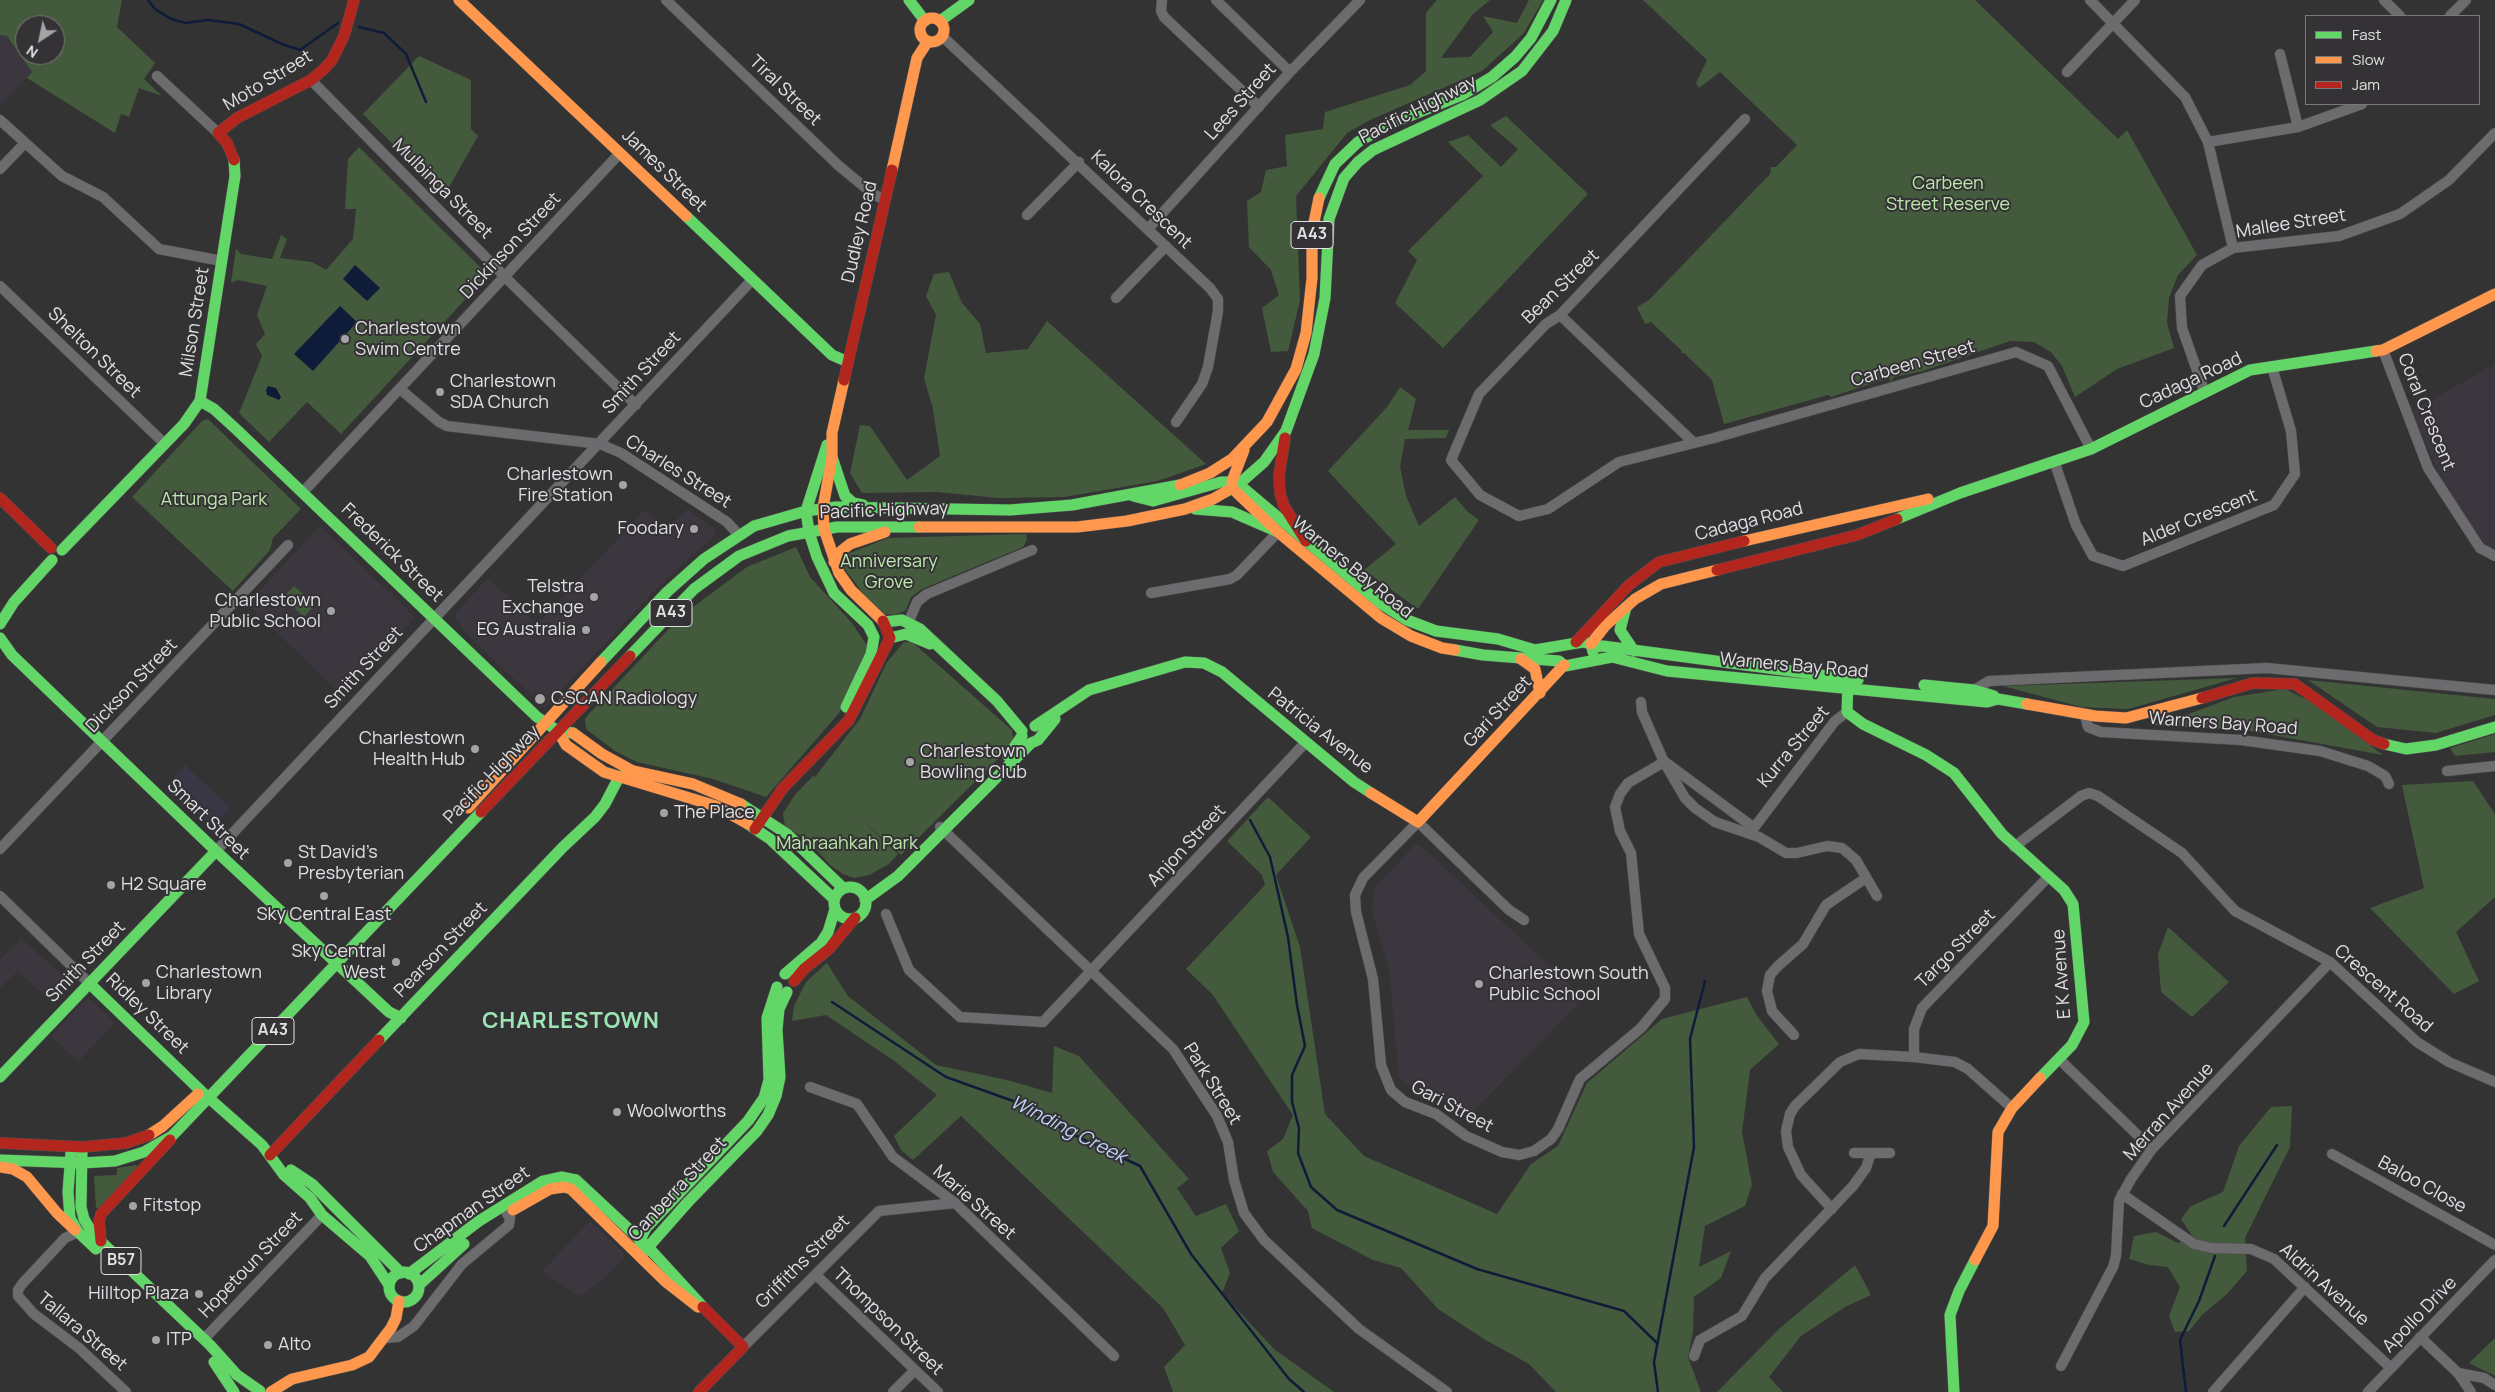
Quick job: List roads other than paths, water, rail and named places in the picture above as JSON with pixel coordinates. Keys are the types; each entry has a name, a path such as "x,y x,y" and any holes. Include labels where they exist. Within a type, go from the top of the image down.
{"main road":[{"name":"Moto Street","path":"218,134 237,118 311,80 324,69 338,48 354,0"},
{"name":"James Street","path":"459,0 832,355 848,362"},
{"path":"909,0 925,21"},
{"path":"940,22 969,0"},
{"name":"Pacific Highway","path":"0,1160 115,1161 134,1156 155,1147 172,1136 210,1099 545,722 685,575 738,534 754,526 823,508 867,506 1010,510 1072,505 1133,496 1176,486 1210,473 1244,449 1267,422 1296,369 1306,333 1312,278 1312,232 1315,210 1323,186 1335,164 1358,142 1390,124 1462,95 1492,77 1515,57 1531,38 1551,0"},
{"name":"Pacific Highway","path":"0,1143 77,1147 119,1145 144,1138 172,1120 333,960 706,578 730,561 754,549 788,536 824,529 902,526 1077,527 1128,521 1185,509 1235,485 1264,462 1286,430 1314,354 1325,298 1326,233 1332,207 1344,178 1358,162 1374,150 1480,100 1522,71 1553,31 1566,0"},
{"path":"932,18 940,22 944,29 942,36 935,42 928,42 921,36 920,30 925,21 932,18"},
{"name":"Dudley Road","path":"806,511 822,457 832,433 917,58 928,42"},
{"name":"Milson Street","path":"0,624 14,602 55,553 165,444 193,413 200,401 236,176 234,159 227,143 218,134"},
{"name":"Cadaga Road","path":"1592,646 1606,626 1626,607 1661,584 1857,535 1960,492 2090,449 2250,370 2383,350 2495,294"},
{"name":"Frederick Street","path":"200,401 218,413 545,722 558,731 566,745 573,751 590,764 619,777 679,792 716,806 756,829 807,871 835,904"},
{"path":"1286,430 1279,475 1280,493 1284,506 1306,540"},
{"name":"Dudley Road","path":"832,433 832,457 823,508 824,529 834,562 851,590 884,622"},
{"path":"1133,496 1153,500 1235,485 1244,449"},
{"path":"832,457 839,482 847,499 867,506"},
{"name":"Warners Bay Road","path":"1235,485 1278,532 1381,618 1411,636 1442,648 1574,666 1588,661 1612,657 1667,671 1775,683 1848,683 1974,690 1990,693 1998,699"},
{"name":"Warners Bay Road","path":"1235,485 1306,540 1380,603 1421,626 1452,634 1498,639 1535,650 1551,649 1576,642 1592,646 1848,683 1987,702 1998,699 2085,715 2126,718 2147,714 2252,683 2268,681 2296,684 2373,740 2394,748 2406,749 2436,745 2495,727"},
{"name":"Cadaga Road","path":"1576,642 1629,585 1659,562 1833,519 1960,492"},
{"path":"0,498 55,553"},
{"path":"1185,509 1232,512 1278,532"},
{"path":"806,511 809,532 817,557 834,593 868,625 874,637 874,648 853,694 820,750"},
{"path":"834,562 840,552 850,544 902,526"},
{"path":"1626,607 1620,630 1634,651"},
{"path":"890,638 884,622 909,621 930,637 1030,733"},
{"path":"756,829 762,816 783,788 852,714 890,638 901,634 911,634 946,652"},
{"name":"Smart Street","path":"0,638 12,655 216,851 389,1012 400,1018"},
{"path":"1562,663 1559,652 1565,646"},
{"path":"1588,661 1593,652 1592,646"},
{"path":"1520,659 1535,669 1540,693"},
{"name":"Patricia Avenue","path":"863,895 942,829 1030,733 1068,703 1089,690 1185,662 1196,661 1213,666 1222,672 1354,782 1418,822"},
{"name":"Gari Street","path":"1418,822 1540,693 1562,663"},
{"name":"Kurra Street","path":"1847,712 1848,683"},
{"name":"E K Avenue","path":"1847,712 1879,734 1926,755 1954,773 2014,847 2064,890 2073,904 2077,930 2084,1022 2079,1035 2012,1108 1998,1132 1993,1226 1959,1291 1950,1316 1954,1392"},
{"name":"Frederick Street","path":"558,731 575,733 602,754 633,770 669,778 730,798 762,816 787,834 843,888"},
{"path":"619,777 633,770"},
{"name":"Pearson Street","path":"270,1155 563,847 595,817 608,799 619,777"},
{"name":"Smith Street","path":"0,1077 216,851"},
{"path":"789,978 794,987 782,989 778,977 789,978 830,949 855,918 864,910 863,895 850,886 843,888 835,904 830,927 821,943 789,978"},
{"path":"835,904 843,917 855,918"},
{"name":"Ridley Street","path":"89,983 200,1091 270,1155 301,1179 329,1215 370,1256 390,1285"},
{"name":"Canberra Street","path":"640,1257 644,1244 757,1131 768,1115 776,1096 780,1077 777,1030 778,1009 782,989"},
{"path":"100,1241 99,1221 101,1214 166,1146 172,1136"},
{"name":"B57","path":"77,1147 69,1211 78,1232 199,1347 214,1363 234,1392"},
{"name":"B57","path":"76,1162 82,1213 100,1241 204,1339 237,1376 261,1392"},
{"path":"0,1167 13,1169 27,1177 57,1213 78,1232"},
{"name":"Chapman Street","path":"405,1273 430,1260 479,1221 543,1180 568,1178 584,1186 644,1244 693,1294 708,1314 743,1347"},
{"name":"Chapman Street","path":"418,1285 468,1242 507,1214 550,1189 564,1187 571,1189 685,1300 708,1314"},
{"name":"Ridley Street","path":"308,1189 329,1215 405,1273"},
{"path":"405,1273 415,1278 418,1285 417,1294 412,1300 399,1301 392,1295 390,1285 394,1276 405,1273"},
{"name":"Chapman Street","path":"261,1392 292,1379 362,1361 373,1353 386,1338 396,1318 399,1301"},
{"name":"Griffiths Street","path":"699,1392 743,1347"}],"street":[{"name":"Tiral Street","path":"666,0 840,166 874,194 885,200"},
{"path":"1162,0 1161,11 1164,17 1259,107"},
{"path":"1216,0 1290,72"},
{"name":"Lees Street","path":"1148,229 1290,72 1360,0"},
{"path":"2090,0 2185,97 2208,142 2233,248"},
{"path":"2067,72 2134,0"},
{"path":"2384,0 2399,15"},
{"path":"2451,15 2466,0"},
{"name":"Kalora Crescent","path":"942,36 1078,162 1210,288 1218,299 1218,311 1208,367 1202,384 1176,422"},
{"path":"2280,54 2298,127"},
{"name":"Milson Street","path":"157,76 218,134"},
{"name":"Mulbinga Street","path":"311,80 505,277 636,405"},
{"path":"2208,142 2298,127 2359,105"},
{"name":"Bean Street","path":"1480,495 1451,460 1479,394 1546,324 1560,315 1745,119"},
{"path":"0,120 62,176 107,200 159,249 222,261"},
{"name":"Mallee Street","path":"2205,393 2182,328 2180,296 2202,265 2233,248 2339,236 2400,214 2449,180 2495,133"},
{"path":"0,169 25,143"},
{"name":"Dickinson Street","path":"303,492 620,153"},
{"path":"1027,215 1078,162"},
{"path":"1116,298 1166,246"},
{"name":"Smith Street","path":"216,851 752,280"},
{"name":"Shelton Street","path":"0,286 165,444"},
{"path":"1560,315 1694,443"},
{"name":"Coral Crescent","path":"2383,350 2428,468 2480,548 2495,556"},
{"name":"Carbeen Street","path":"1480,495 1519,516 1548,509 1619,462 1694,443 2016,352 2048,366 2090,449"},
{"name":"Alder Crescent","path":"2054,462 2076,525 2093,556 2124,566 2274,505 2295,474 2291,431 2272,367"},
{"name":"Charles Street","path":"400,389 439,422 447,426 600,444 621,453 727,522 738,534"},
{"path":"1150,593 1230,579 1250,562 1278,532"},
{"name":"Dickson Street","path":"0,849 288,545"},
{"path":"909,621 917,602 927,594 1032,550"},
{"path":"2267,668 2268,681"},
{"name":"Warners Bay Road","path":"1974,690 1989,681 2267,668 2495,690"},
{"path":"1641,702 1642,712 1664,762 1685,798 1695,808 1721,824 1751,830"},
{"name":"Kurra Street","path":"1751,830 1835,721 1847,712"},
{"name":"Warners Bay Road","path":"2085,715 2088,727 2100,732 2241,740 2320,751 2368,766 2385,776 2390,784"},
{"name":"Anjon Street","path":"886,914 909,970 960,1017 1044,1022 1305,743"},
{"path":"1664,762 1751,830 1786,853 1797,853 1827,846 1842,848 1853,855 1877,896"},
{"name":"Gari Street","path":"1418,822 1364,878 1355,895 1356,912 1373,979 1379,1050 1384,1076 1393,1093 1402,1100 1436,1114 1454,1129 1475,1140 1507,1154 1523,1155 1534,1151 1551,1139 1558,1129 1580,1078 1641,1028 1665,999 1664,988 1639,934 1631,853 1620,831 1616,807 1620,794 1628,783 1664,762"},
{"path":"2447,771 2495,766"},
{"name":"Crescent Road","path":"2014,847 2081,796 2095,795 2182,853 2235,911 2330,962 2417,1042 2449,1062 2495,1082"},
{"name":"Patricia Avenue","path":"1418,822 1509,910 1524,920"},
{"name":"Park Street","path":"942,829 1174,1049 1217,1116 1228,1142 1234,1180 1244,1213 1264,1240 1359,1329 1447,1392"},
{"name":"Targo Street","path":"1914,1057 1914,1029 1922,1008 2049,876"},
{"path":"1794,1035 1772,1011 1768,991 1770,975 1803,944 1826,904 1866,878"},
{"name":"Ridley Street","path":"0,896 89,983"},
{"name":"Merran Avenue","path":"2061,1366 2113,1267 2117,1248 2118,1208 2122,1194 2152,1149 2330,962"},
{"path":"1832,1210 1807,1182 1790,1154 1785,1137 1790,1114 1818,1081 1846,1058 1859,1054 1914,1057 1961,1064 2012,1108"},
{"path":"2058,1059 2152,1149"},
{"name":"Marie Street","path":"810,1087 857,1104 893,1157 955,1203 1114,1356"},
{"path":"1854,1153 1890,1153"},
{"path":"1694,1356 1700,1340 1742,1316 1765,1278 1832,1210 1863,1173 1871,1153"},
{"name":"Baloo Close","path":"2332,1154 2495,1245"},
{"name":"Aldrin Avenue","path":"2122,1194 2194,1244 2211,1248 2258,1251 2274,1259 2391,1368"},
{"name":"Griffiths Street","path":"743,1347 879,1211 955,1203"},
{"name":"Chapman Street","path":"386,1338 398,1337 414,1326 462,1264 509,1225 510,1218 507,1214"},
{"name":"Hopetoun Street","path":"204,1339 329,1215"},
{"name":"Tallara Street","path":"78,1232 65,1238 22,1284 18,1290 18,1296 29,1310 79,1348 126,1392"},
{"name":"Apollo Drive","path":"2368,1392 2495,1260"},
{"name":"Thompson Street","path":"816,1275 938,1392"},
{"path":"2213,1392 2304,1287"},
{"path":"2420,1337 2458,1373 2471,1392"},
{"path":"893,1392 915,1370"},
{"path":"2458,1373 2484,1378 2495,1386"}],"water":[{"path":"355,265 380,288 367,301 343,279"},
{"path":"340,306 357,322 313,371 294,354"},
{"path":"268,386 276,388 281,397 279,400 267,395 266,390"}],"waterway":[{"path":"148,0 155,9 171,19 186,23 208,20 239,24 282,44 300,50 338,23"},
{"path":"359,27 384,33 406,54 426,102"},
{"path":"1250,820 1270,857 1288,937 1297,1005 1305,1046 1292,1075 1292,1102 1299,1128 1298,1153 1311,1187 1337,1210 1477,1269 1624,1311 1657,1343"},
{"path":"1658,1392 1654,1362 1694,1147 1690,1039 1705,981"},
{"name":"Winding Creek","path":"832,1002 946,1077 1013,1101 1072,1134 1140,1166 1191,1254 1289,1379 1304,1392"},
{"path":"2224,1226 2277,1145"},
{"path":"2186,1392 2180,1340 2199,1301 2215,1256"}],"place":[{"name":"Charlestown Swim Centre","path":"345,339"},
{"name":"Charlestown SDA Church","path":"440,392"},
{"name":"Charlestown Fire Station","path":"623,485"},
{"name":"Foodary","path":"694,529"},
{"name":"Telstra Exchange","path":"594,597"},
{"name":"Charlestown Public School","path":"331,611"},
{"name":"EG Australia","path":"586,630"},
{"name":"CSCAN Radiology","path":"540,699"},
{"name":"Charlestown Health Hub","path":"475,749"},
{"name":"Charlestown Bowling Club","path":"910,762"},
{"name":"The Place","path":"664,813"},
{"name":"St David’s Presbyterian","path":"288,863"},
{"name":"H2 Square","path":"111,885"},
{"name":"Sky Central East","path":"324,896"},
{"name":"Sky Central West","path":"396,962"},
{"name":"Charlestown Library","path":"146,983"},
{"name":"Charlestown South Public School","path":"1479,984"},
{"name":"Woolworths","path":"617,1112"},
{"name":"Fitstop","path":"133,1206"},
{"name":"Hilltop Plaza","path":"199,1294"},
{"name":"ITP","path":"156,1340"},
{"name":"Alto","path":"268,1345"}],"district":[{"name":"CHARLESTOWN","path":"571,1022"}],"park label":[{"name":"Carbeen Street Reserve","path":"1948,194"},
{"name":"Attunga Park","path":"214,500"},
{"name":"Anniversary Grove","path":"889,572"},
{"name":"Mahraahkah Park","path":"847,844"}]}
